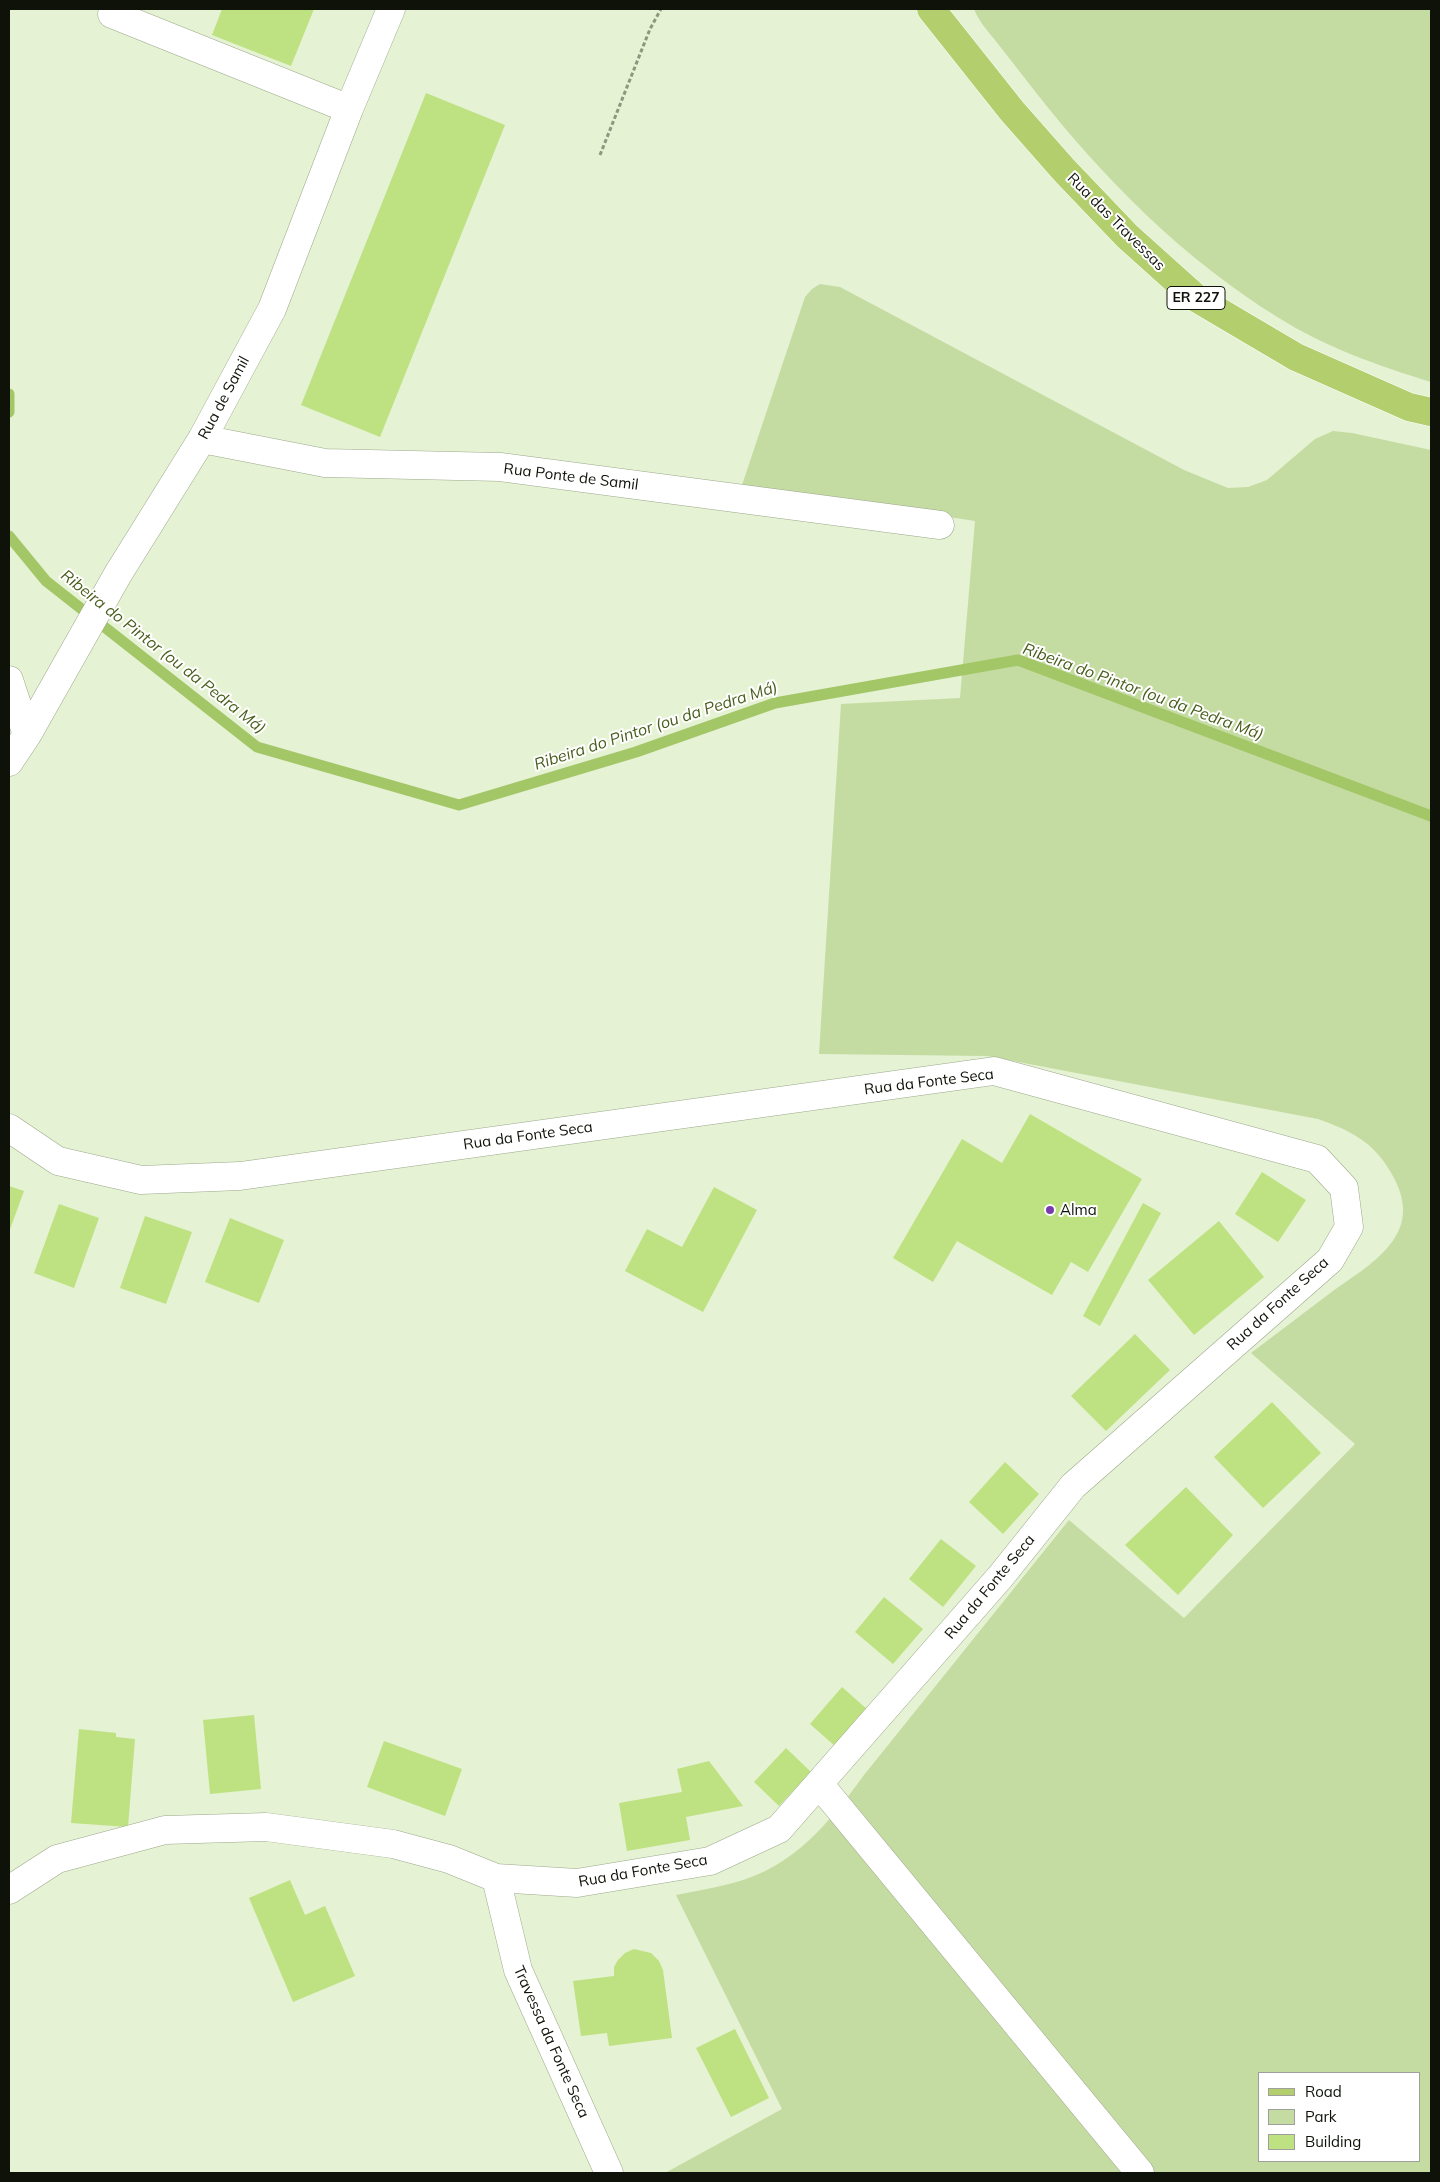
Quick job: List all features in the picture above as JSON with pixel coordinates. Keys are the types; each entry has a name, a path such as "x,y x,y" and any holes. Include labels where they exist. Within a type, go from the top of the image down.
{"main road":[{"name":"Rua das Travessas","path":"931,9 1012,111 1064,170 1127,236 1196,298 1296,358 1409,407 1431,412"}],"street":[{"path":"114,9 112,14 349,109"},
{"name":"Rua de Samil","path":"9,762 27,735 118,574 202,439 272,309 349,109 391,9"},
{"name":"Rua Ponte de Samil","path":"202,439 325,463 500,467 940,525"},
{"path":"9,680 27,735"},
{"name":"Rua da Fonte Seca","path":"9,1128 58,1161 141,1180 240,1176 994,1071 1317,1159 1344,1188 1349,1227 1330,1260 1073,1486 1001,1576 779,1830 710,1861 577,1883 496,1878 449,1859 393,1844 266,1827 165,1830 57,1859 9,1890"},
{"path":"820,1785 1140,2173"},
{"name":"Travessa da Fonte Seca","path":"496,1878 518,1970 609,2173"}],"path":[{"path":"600,155 650,29 661,9"}],"green space":[{"path":"974,9 1431,9 1431,382 1372,362 1315,338 1279,318 1210,270 1146,215 1088,154 1060,123 986,29"},
{"path":"820,284 840,287 1184,470 1228,488 1248,487 1267,480 1315,439 1333,431 1352,433 1431,450 1431,2173 665,2173 782,2109 676,1895 726,1885 755,1876 774,1866 808,1841 837,1810 1069,1520 1184,1618 1355,1444 1251,1353 1360,1272 1386,1250 1398,1232 1403,1211 1402,1198 1397,1184 1387,1166 1371,1147 1342,1128 1318,1119 987,1056 819,1054 841,704 960,698 975,521 742,485 805,297"}],"building":[{"path":"222,9 314,9 291,66 212,35"},
{"path":"426,93 505,125 380,437 301,405"},
{"name":"Alma","path":"1030,1114 1142,1179 1088,1272 1071,1262 1052,1295 957,1241 933,1282 893,1258 962,1139 1002,1163"},
{"path":"1262,1172 1306,1200 1278,1242 1235,1214"},
{"path":"9,1186 24,1191 9,1232"},
{"path":"714,1187 757,1210 703,1312 625,1271 647,1229 682,1247"},
{"path":"1143,1203 1161,1213 1100,1326 1083,1316"},
{"path":"59,1204 99,1218 74,1288 34,1273"},
{"path":"145,1216 192,1232 166,1304 120,1288"},
{"path":"230,1218 284,1240 259,1303 205,1282"},
{"path":"1219,1221 1264,1277 1194,1335 1148,1280"},
{"path":"1135,1334 1170,1370 1106,1431 1071,1396"},
{"path":"1272,1402 1321,1453 1263,1508 1214,1457"},
{"path":"1005,1462 1039,1494 1003,1534 969,1502"},
{"path":"1186,1487 1233,1535 1178,1595 1125,1545"},
{"path":"941,1539 976,1566 943,1607 909,1579"},
{"path":"884,1597 923,1629 893,1664 855,1632"},
{"path":"842,1687 868,1710 836,1747 810,1724"},
{"path":"254,1715 261,1789 210,1794 203,1720"},
{"path":"79,1729 116,1733 116,1737 135,1739 128,1827 71,1823"},
{"path":"384,1741 462,1769 445,1816 367,1787"},
{"path":"786,1748 811,1772 779,1806 754,1782"},
{"path":"709,1761 743,1806 686,1817 690,1840 627,1851 619,1803 682,1792 677,1769"},
{"path":"290,1880 305,1915 325,1906 355,1976 293,2002 249,1898"},
{"path":"634,1949 651,1953 659,1961 663,1970 672,2038 609,2046 607,2033 581,2036 573,1981 614,1976 614,1967 618,1960 625,1953"},
{"path":"735,2029 769,2098 731,2117 696,2048"}],"waterway":[{"name":"Ribeira do Pintor (ou da Pedra Má)","path":"9,394 9,412"},
{"name":"Ribeira do Pintor (ou da Pedra Má)","path":"9,536 46,581 257,747 459,805 636,752 775,703 1018,660 1431,816"}],"place":[{"name":"Alma","path":"1050,1210"}]}
